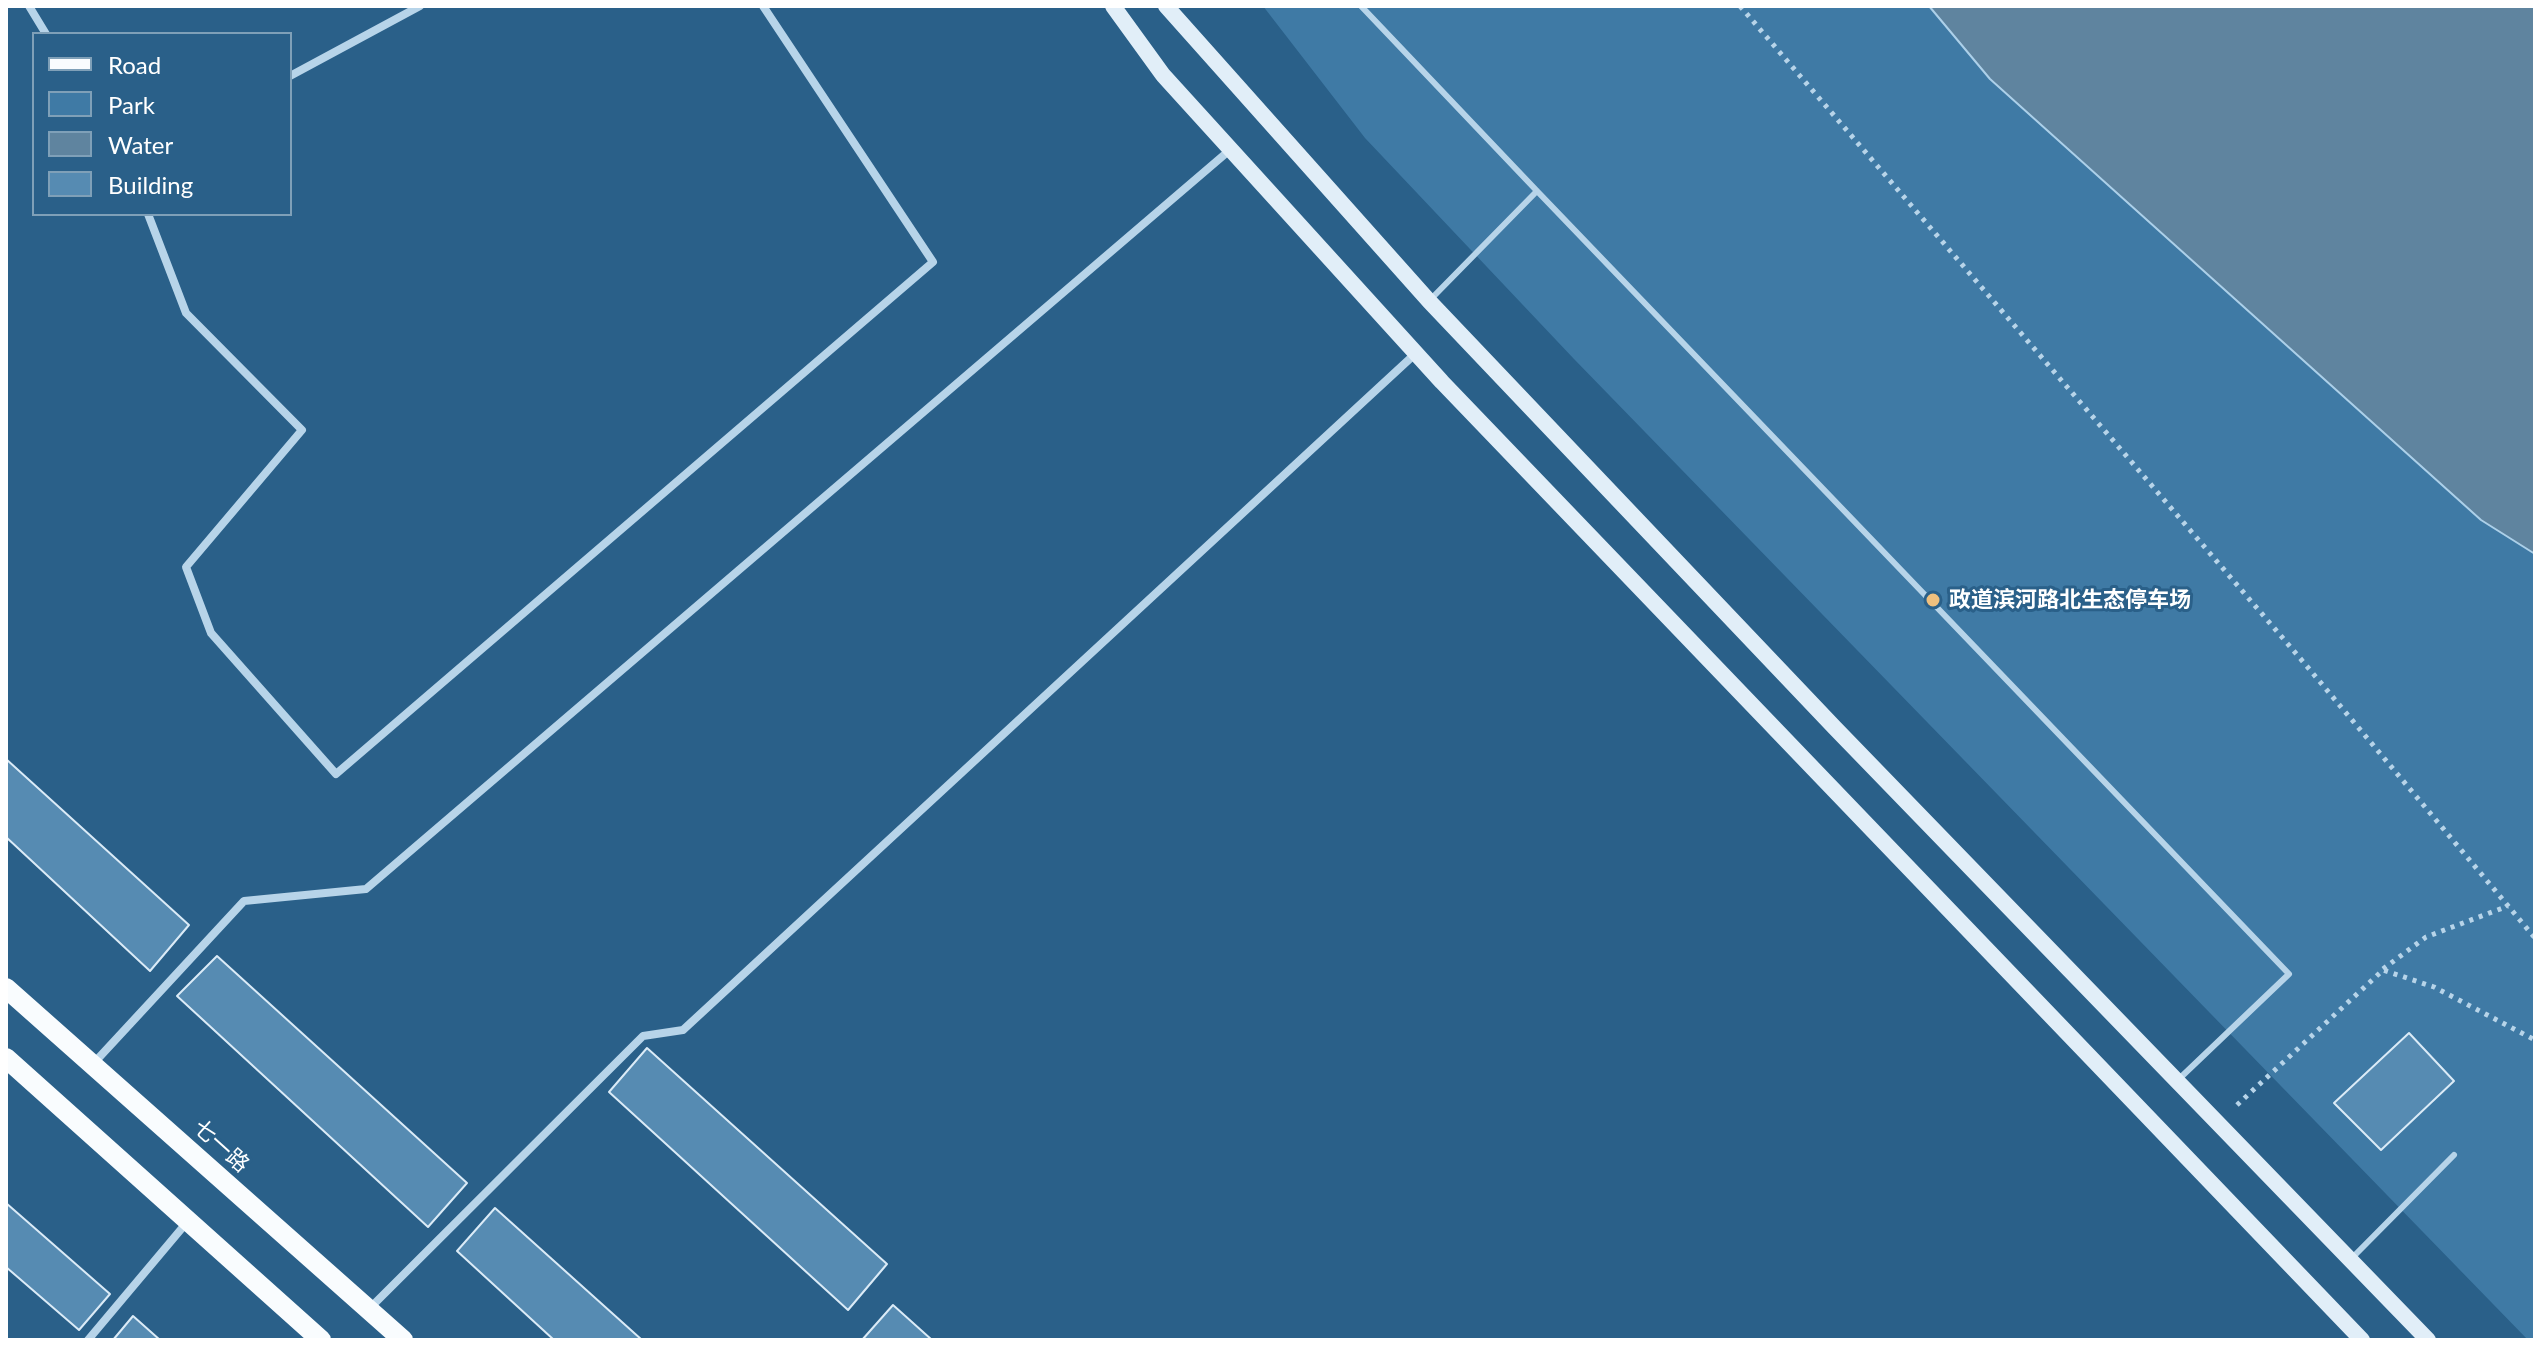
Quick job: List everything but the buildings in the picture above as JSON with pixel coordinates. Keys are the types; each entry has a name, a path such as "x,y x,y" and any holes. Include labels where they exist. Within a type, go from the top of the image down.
{"main road":[{"path":"1113,6 1163,75 1415,354 2362,1340"},
{"path":"1166,6 1429,301 1835,728 2428,1340"},
{"name":"七一路","path":"6,988 403,1340"},
{"path":"6,1058 321,1340"}],"street":[{"path":"29,6 45,32"},
{"path":"292,75 420,6"},
{"path":"149,216 186,313 302,430 186,567 211,633 336,774 933,262 763,6"},
{"path":"93,1064 244,901 366,889 1231,149"},
{"path":"368,1309 643,1036 683,1030 1415,354"},
{"path":"88,1340 189,1220"}],"lane":[{"path":"1361,6 2289,974 2177,1081"},
{"path":"1429,301 1537,191"},
{"path":"2350,1260 2454,1155"}],"path":[{"path":"1740,6 2285,640 2535,938"},
{"path":"2218,1124 2383,970 2426,937 2508,906"},
{"path":"2383,970 2434,987 2535,1040"}],"green space":[{"path":"1263,6 1929,6 1990,79 2481,520 2535,554 2535,1340 2528,1340 1574,359 1365,138"}],"water":[{"path":"1929,6 2535,6 2535,554 2481,520 1990,79"}],"place":[{"name":"政道滨河路北生态停车场","path":"1933,600"}]}
